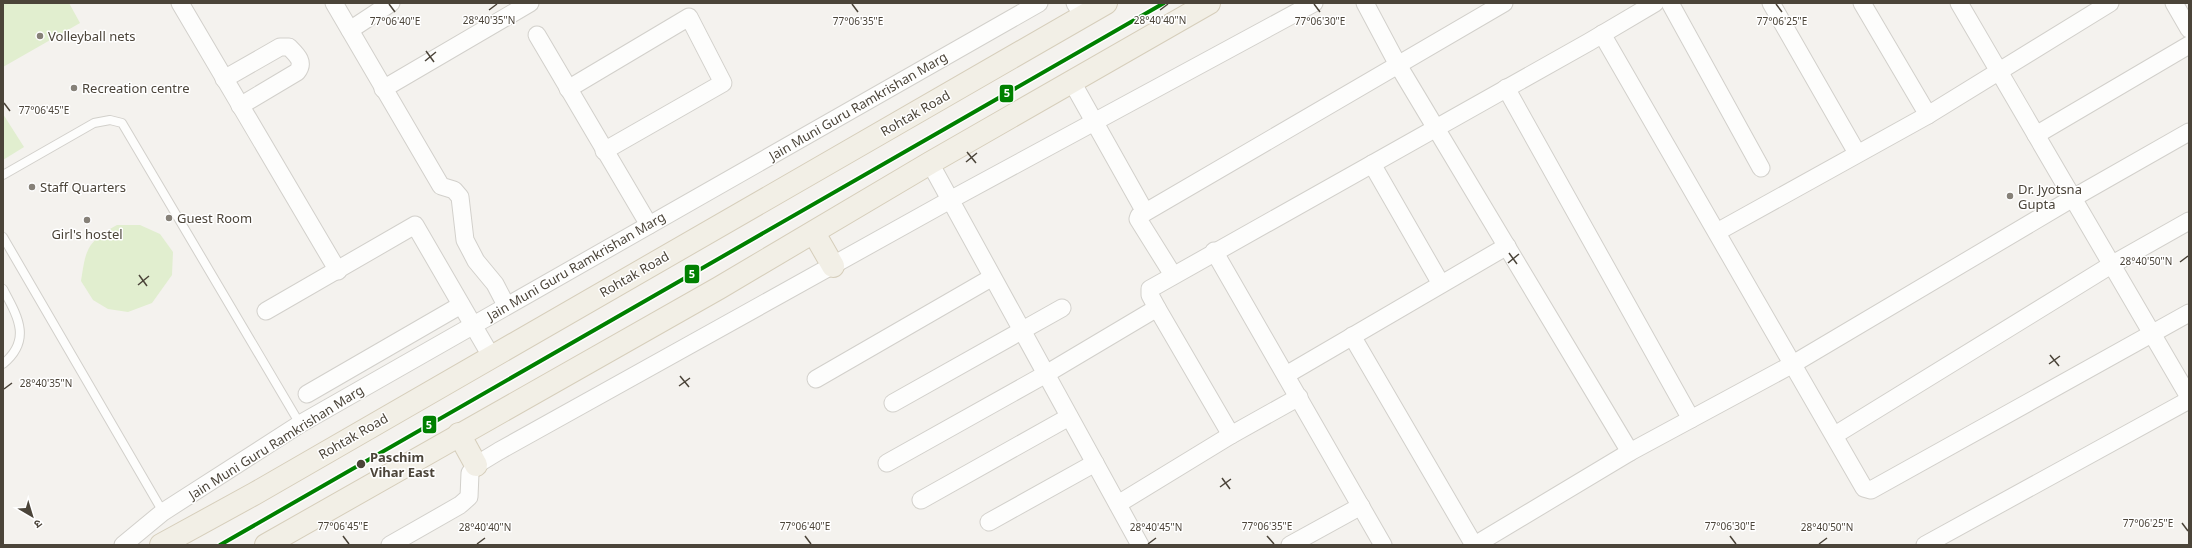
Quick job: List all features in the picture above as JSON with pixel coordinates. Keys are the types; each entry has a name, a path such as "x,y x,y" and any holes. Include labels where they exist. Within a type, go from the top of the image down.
{"main road":[{"name":"Rohtak Road","path":"161,545 254,494 491,356 1079,10 1106,3"},
{"path":"266,545 459,434 719,288 930,163 1209,3"},
{"path":"814,232 833,266"},
{"path":"459,434 476,465"}],"street":[{"path":"180,3 338,271"},
{"path":"334,3 441,186 454,190 460,197 465,240 476,261 495,284 506,305"},
{"path":"350,30 391,3"},
{"name":"Jain Muni Guru Ramkrishan Marg","path":"123,545 163,512 300,424 506,305 1039,3"},
{"path":"390,545 460,505 469,497 470,473 476,465 950,200 1314,3"},
{"path":"1365,3 1398,65 1630,452"},
{"path":"1173,275 1138,219 1139,216 1504,3"},
{"path":"1231,435 1157,308 1150,295 1150,289 1214,251 1372,164 1655,3"},
{"path":"1670,3 1761,168"},
{"path":"1771,3 1857,153"},
{"path":"1862,3 1928,115"},
{"path":"1959,3 1998,73 2036,135 2189,397"},
{"path":"1717,232 1928,115 1998,73 2092,7 2110,3"},
{"path":"2174,3 2189,29"},
{"path":"383,89 522,5"},
{"path":"568,89 689,17 723,83 604,151"},
{"path":"1602,34 1835,435 1862,486 1870,490 2189,313"},
{"path":"537,35 649,225"},
{"path":"2036,135 2189,45"},
{"path":"224,79 280,47 289,47 300,60 301,67 297,72 240,106"},
{"path":"1072,82 1093,122 1145,212"},
{"path":"1506,88 1691,419"},
{"path":"1352,336 1475,545 1630,452 1794,364 2073,198 2189,132"},
{"path":"930,163 1140,545"},
{"path":"1372,164 1442,284"},
{"path":"1835,435 2111,265 2189,221"},
{"path":"266,311 338,271 415,225 491,356"},
{"path":"1286,375 1507,246"},
{"path":"1214,251 1383,545"},
{"path":"816,379 992,278"},
{"path":"307,394 461,305"},
{"path":"893,403 1062,308"},
{"path":"887,463 1046,374 1157,308"},
{"path":"1118,504 1231,435 1298,397"},
{"path":"1925,545 2189,400"},
{"path":"921,500 1069,417"},
{"path":"989,522 1095,463"},
{"path":"1290,545 1361,506"}],"lane":[{"path":"3,175 94,123 110,120 122,123 300,424"},
{"path":"3,237 163,512"},
{"path":"3,289 17,316 20,327 19,341 13,356 3,364"}],"green space":[{"name":"Volleyball nets","path":"3,3 69,3 80,23 3,67"},
{"path":"3,114 24,147 3,160"},
{"path":"117,225 140,225 160,234 173,252 172,275 152,303 128,312 108,309 93,300 81,281 87,253 90,247 99,236"}],"transit line":[{"name":"5","path":"220,545 1164,3"}],"place":[{"name":"Volleyball nets","path":"40,36"},
{"name":"Recreation centre","path":"74,88"},
{"name":"Staff Quarters","path":"32,187"},
{"name":"Dr. Jyotsna Gupta","path":"2010,196"},
{"name":"Guest Room","path":"169,218"},
{"name":"Girl's hostel","path":"87,220"},
{"name":"Paschim Vihar East","path":"361,464"}]}
